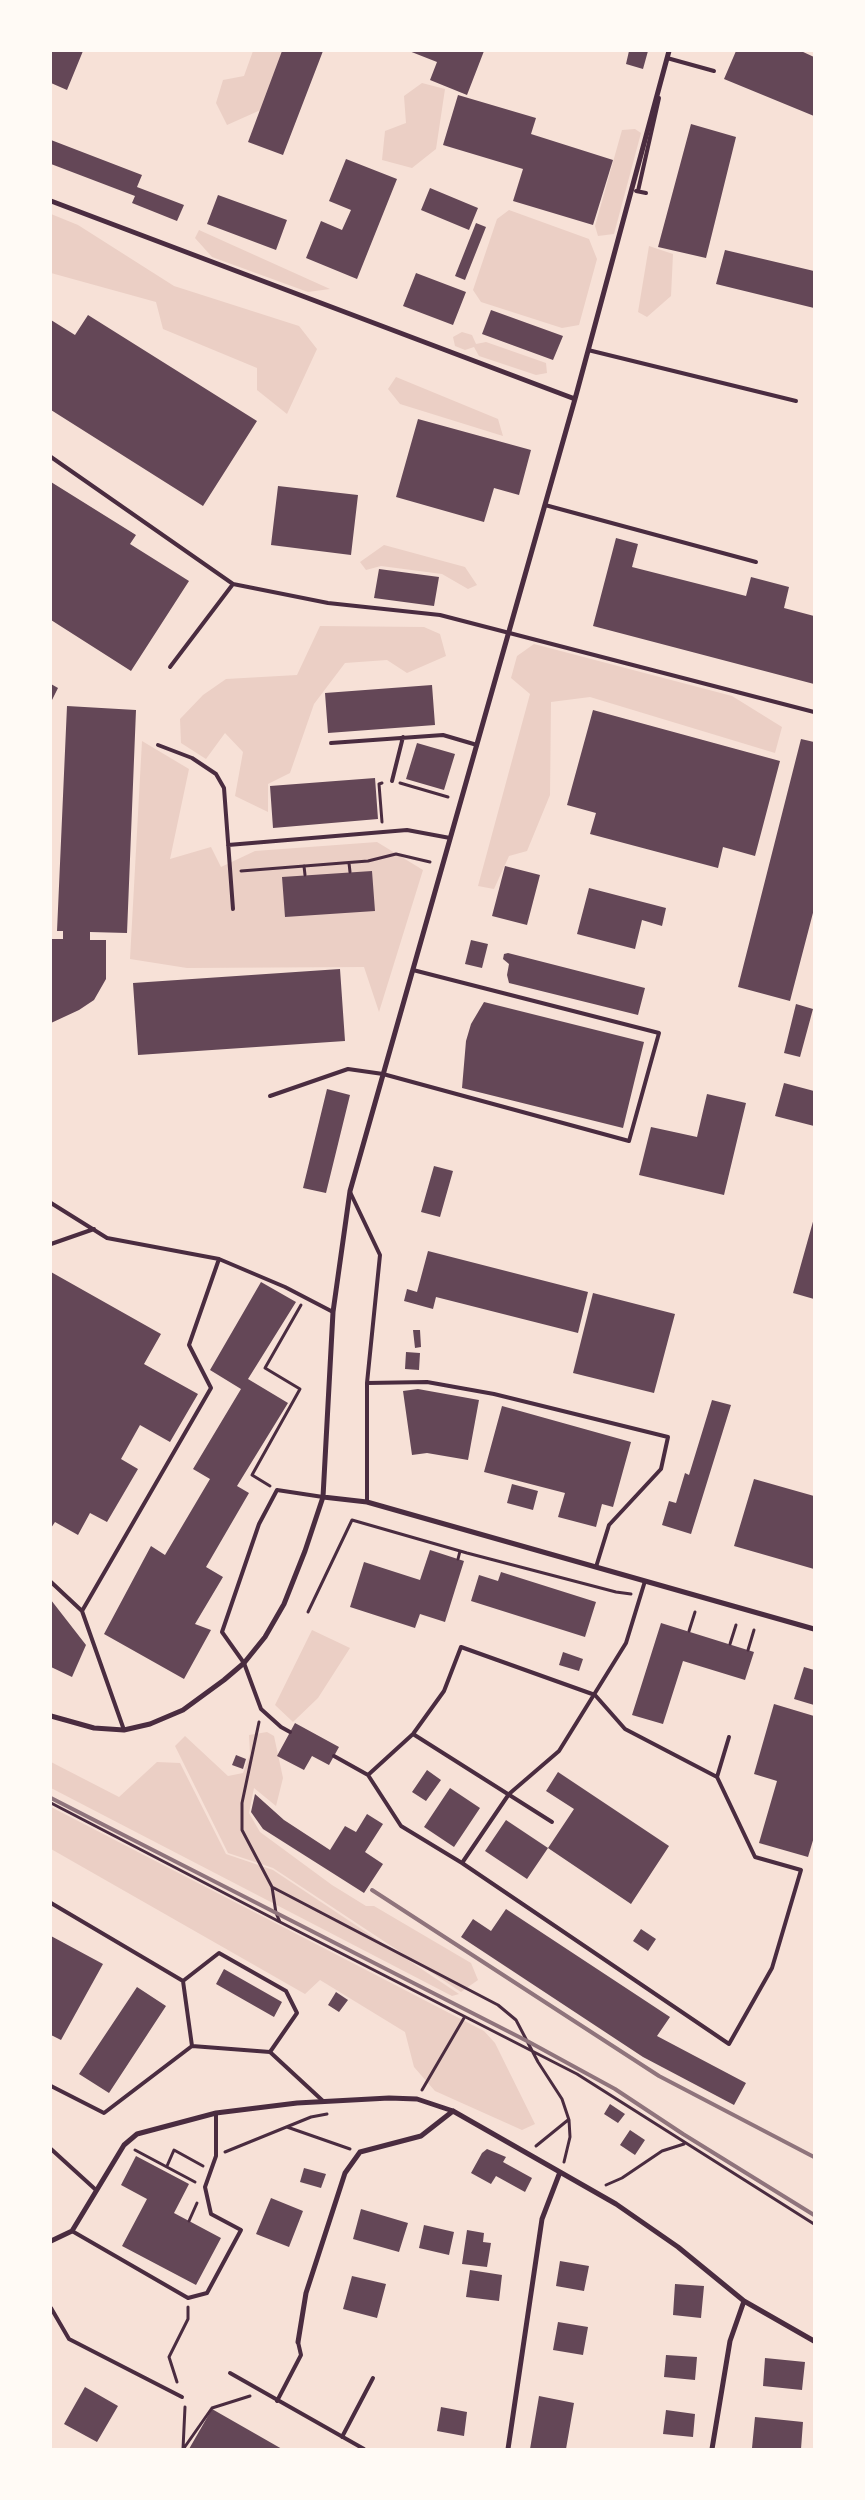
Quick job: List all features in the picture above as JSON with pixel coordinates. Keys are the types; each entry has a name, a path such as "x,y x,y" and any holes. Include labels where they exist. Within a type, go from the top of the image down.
{"street":[{"path":"51,1716 94,1728 124,1730 150,1724 183,1710 244,1663 265,1638 284,1604 305,1551 323,1497 333,1312 350,1191 575,399 669,51"},
{"path":"51,201 575,399"},
{"path":"323,1497 367,1502 814,1629"},
{"path":"51,2241 72,2231 124,2145 137,2134 216,2113 322,2101 389,2098 417,2099 453,2111 593,2191 678,2247 744,2302 814,2341"},
{"path":"298,2342 306,2293 345,2173 360,2152 421,2136 453,2111"},
{"path":"508,2449 542,2219 560,2172"},
{"path":"712,2449 730,2342 744,2302"}],"lane":[{"path":"638,191 667,58 714,71"},
{"path":"632,190 646,193"},
{"path":"588,350 796,401"},
{"path":"51,457 233,584 328,603 427,612 814,712"},
{"path":"545,505 756,562"},
{"path":"170,667 233,584"},
{"path":"331,743 443,735 477,745"},
{"path":"392,780 403,737"},
{"path":"158,745 192,758 216,774 224,788 233,909"},
{"path":"228,845 407,830 450,838"},
{"path":"270,1096 348,1069 383,1074 629,1141 658,1033 413,970"},
{"path":"350,1191 380,1256 367,1382 367,1502"},
{"path":"51,1203 107,1238 219,1259 333,1312"},
{"path":"51,1244 94,1229"},
{"path":"82,1611 211,1388 189,1345 219,1259"},
{"path":"367,1382 427,1382 494,1394 668,1437 661,1469 609,1525 596,1567"},
{"path":"290,1732 281,1728 261,1709 244,1663 222,1632 259,1524 277,1490 323,1497"},
{"path":"51,1582 82,1611 124,1730"},
{"path":"462,1864 509,1794 559,1751 626,1643 645,1582"},
{"path":"334,1756 368,1775 402,1826 462,1864 729,2044 772,1968 801,1870 755,1858 717,1777 625,1729 595,1695 461,1647 444,1691 413,1734 368,1775"},
{"path":"413,1734 552,1822"},
{"path":"717,1777 729,1737"},
{"path":"51,1903 183,1981"},
{"path":"183,1981 219,1953 286,1991 297,2013 270,2052"},
{"path":"183,1981 192,2046"},
{"path":"51,2086 104,2113 192,2046 270,2052 322,2101"},
{"path":"72,2231 188,2298 207,2293 241,2230 211,2214 205,2187 216,2156 216,2113"},
{"path":"51,2148 96,2190"},
{"path":"51,2308 69,2339 182,2398"},
{"path":"277,2401 301,2355 298,2342"},
{"path":"230,2373 262,2393 364,2449"},
{"path":"342,2437 373,2378"}],"path":[{"path":"372,824 382,824 379,784 392,780 448,797"},
{"path":"230,872 368,862 396,854 430,862"},
{"path":"349,863 350,872"},
{"path":"304,866 305,875"},
{"path":"277,1490 252,1475 300,1389 265,1368 306,1298"},
{"path":"308,1612 352,1520 616,1592 641,1595"},
{"path":"458,1559 460,1551"},
{"path":"688,1631 695,1612"},
{"path":"730,1644 736,1624"},
{"path":"748,1650 754,1630"},
{"path":"261,1709 242,1803 242,1830 272,1887 276,1913 280,1922"},
{"path":"51,1803 464,2018 577,2074 814,2224"},
{"path":"272,1887 498,2005 516,2020 534,2054 562,2099 568,2120 570,2137 560,2172"},
{"path":"417,2099 464,2018"},
{"path":"216,2156 311,2117"},
{"path":"528,2153 568,2120"},
{"path":"286,2127 360,2152"},
{"path":"593,2191 622,2178 662,2151 684,2143"},
{"path":"124,2145 205,2187"},
{"path":"166,2166 174,2150 211,2170"},
{"path":"183,2449 186,2413 169,2357 188,2319 188,2298"},
{"path":"183,2449 212,2408 262,2393"}],"shaded area":[{"path":"253,51 290,51 274,104 227,125 216,103 223,80 244,76"},
{"path":"422,83 445,89 436,149 412,168 382,160 385,131 406,123 404,96"},
{"path":"635,129 641,133 614,234 598,236 595,226 622,130"},
{"path":"509,210 589,239 597,259 579,325 562,328 481,302 473,290 497,219"},
{"path":"51,214 78,225 174,286 299,326 317,349 287,414 257,390 257,368 163,329 156,302 51,273"},
{"path":"199,230 330,289 308,292 212,257 195,238"},
{"path":"649,246 673,254 671,296 647,317 638,312"},
{"path":"462,332 472,335 476,344 486,342 546,363 547,373 536,375 479,356 474,347 465,350 455,346 453,337"},
{"path":"396,377 498,419 503,436 400,404 388,389"},
{"path":"384,545 465,567 477,585 468,589 442,574 381,566 366,570 360,562"},
{"path":"320,626 424,627 440,634 446,656 407,673 387,660 345,663 314,704 290,773 268,784 268,812 235,796 243,752 225,733 206,759 181,743 180,719 203,695 226,679 297,675"},
{"path":"534,644 732,696 782,727 775,753 590,697 551,702 550,795 527,851 509,856 494,889 478,886 530,694 511,678 517,656"},
{"path":"142,741 189,769 170,859 211,847 221,867 255,851 377,842 423,870 379,1012 364,967 187,968 130,959"},
{"path":"312,1630 350,1648 318,1698 293,1722 275,1705"},
{"path":"267,1732 274,1736 283,1778 276,1806 254,1788 249,1813 260,1832 332,1885 366,1906 374,1906 471,1963 478,1980 461,1992 273,1868 228,1853 175,1746 185,1736 228,1776 243,1773 250,1754 249,1735"},
{"path":"51,1762 119,1797 157,1762 180,1763 226,1854 273,1870 459,1994 452,1996 51,1788"},
{"path":"51,1807 484,2031 495,2043 535,2124 522,2130 435,2091 414,2067 405,2032 320,1980 305,1994 51,1849"}],"building":[{"path":"51,51 83,51 67,90 51,83"},
{"path":"282,51 323,51 283,155 248,142"},
{"path":"409,51 484,51 467,95 430,80 437,62"},
{"path":"629,51 648,51 643,69 626,64"},
{"path":"736,51 801,51 814,57 814,116 724,79"},
{"path":"458,95 536,118 531,134 613,160 593,225 513,201 523,169 443,145"},
{"path":"691,124 736,137 706,258 658,247"},
{"path":"51,140 142,175 137,187 184,205 177,221 132,203 135,196 51,164"},
{"path":"346,159 397,179 357,279 306,258 321,221 342,230 351,210 329,201"},
{"path":"430,188 478,208 469,230 421,210"},
{"path":"218,195 287,220 276,250 207,224"},
{"path":"476,223 486,227 465,280 455,276"},
{"path":"725,250 814,271 814,308 716,284"},
{"path":"416,273 466,292 453,325 403,306"},
{"path":"491,310 563,336 553,360 482,334"},
{"path":"88,315 257,421 203,506 51,410 51,320 75,335"},
{"path":"418,419 531,450 519,495 494,488 484,522 396,497"},
{"path":"51,482 136,535 130,544 189,581 131,671 51,620"},
{"path":"278,486 358,495 351,555 271,545"},
{"path":"616,538 638,544 632,567 746,596 751,577 789,587 784,608 814,616 814,684 593,626"},
{"path":"379,569 439,577 434,606 374,598"},
{"path":"51,684 58,688 51,702"},
{"path":"432,685 435,725 328,733 325,693"},
{"path":"67,706 136,710 127,933 90,932 90,940 106,940 106,979 94,1000 79,1010 51,1023 52,939 63,939 63,931 57,931"},
{"path":"593,710 780,761 755,856 723,847 718,868 590,834 596,813 567,805"},
{"path":"801,739 814,742 814,909 790,1001 738,987"},
{"path":"417,743 455,754 444,790 406,779"},
{"path":"375,778 378,819 273,828 270,786"},
{"path":"505,866 540,875 527,925 492,916"},
{"path":"372,871 375,911 285,917 282,877"},
{"path":"589,888 666,908 662,926 642,920 635,949 577,934"},
{"path":"471,940 488,944 482,968 465,964"},
{"path":"508,953 645,988 638,1015 509,983 507,975 509,964 503,959 504,954"},
{"path":"340,969 345,1041 138,1055 133,983"},
{"path":"484,1002 644,1042 623,1128 462,1088 466,1041 471,1024"},
{"path":"796,1004 813,1009 800,1057 784,1053"},
{"path":"784,1083 814,1091 814,1126 775,1116"},
{"path":"327,1089 350,1095 326,1193 303,1188"},
{"path":"707,1094 746,1103 724,1195 639,1175 651,1127 697,1137"},
{"path":"434,1166 453,1171 440,1217 421,1212"},
{"path":"814,1218 814,1299 793,1293"},
{"path":"428,1251 588,1292 578,1333 436,1297 433,1309 404,1301 407,1289 417,1292"},
{"path":"51,1272 161,1334 144,1364 198,1394 170,1442 140,1425 121,1459 138,1469 107,1522 90,1513 78,1535 55,1522 51,1528"},
{"path":"261,1282 296,1302 248,1379 288,1403 237,1486 249,1493 206,1567 223,1577 195,1624 211,1630 184,1679 104,1634 151,1546 165,1555 210,1479 193,1469 241,1389 210,1370"},
{"path":"593,1293 675,1314 654,1393 573,1373"},
{"path":"413,1330 420,1330 421,1347 415,1348"},
{"path":"406,1352 420,1353 419,1370 405,1369"},
{"path":"418,1389 479,1400 468,1460 427,1453 412,1455 403,1391"},
{"path":"712,1400 731,1405 691,1534 662,1525 669,1501 676,1503 685,1473 689,1475"},
{"path":"502,1406 631,1442 613,1507 602,1504 596,1527 558,1517 565,1493 484,1472"},
{"path":"754,1479 814,1496 814,1569 734,1546"},
{"path":"512,1484 538,1491 533,1510 507,1503"},
{"path":"430,1550 464,1561 445,1622 420,1614 415,1628 350,1607 364,1562 420,1580"},
{"path":"501,1572 596,1602 585,1637 471,1601 479,1575 498,1581"},
{"path":"51,1600 86,1645 72,1677 51,1667"},
{"path":"661,1623 754,1652 745,1680 683,1661 663,1724 632,1715"},
{"path":"563,1652 583,1659 579,1671 559,1665"},
{"path":"804,1667 814,1670 814,1705 794,1699"},
{"path":"774,1704 814,1716 814,1837 808,1857 759,1843 777,1781 754,1774"},
{"path":"295,1723 339,1747 329,1765 312,1756 304,1770 277,1756"},
{"path":"236,1755 246,1759 243,1769 232,1765"},
{"path":"427,1770 441,1780 426,1801 412,1792"},
{"path":"558,1772 669,1846 631,1904 548,1848 574,1809 546,1791"},
{"path":"450,1788 480,1808 454,1847 424,1827"},
{"path":"255,1794 284,1820 330,1850 345,1826 356,1832 367,1814 383,1824 365,1852 383,1864 364,1893 263,1829 251,1812"},
{"path":"506,1820 548,1848 527,1879 485,1851"},
{"path":"506,1909 670,2017 657,2036 746,2083 734,2105 643,2057 461,1937 473,1919 491,1931"},
{"path":"641,1929 656,1939 648,1951 633,1941"},
{"path":"51,1936 103,1964 61,2040 51,2035"},
{"path":"224,1969 282,2002 274,2017 216,1984"},
{"path":"137,1987 166,2006 109,2093 79,2074"},
{"path":"336,1992 348,2000 339,2012 328,2005"},
{"path":"610,2104 625,2114 618,2123 604,2114"},
{"path":"630,2130 645,2140 635,2155 620,2145"},
{"path":"487,2149 506,2157 503,2162 532,2178 525,2192 496,2176 491,2184 471,2173 482,2153"},
{"path":"136,2156 189,2184 174,2213 221,2238 196,2285 122,2246 147,2199 121,2185"},
{"path":"304,2168 326,2174 321,2188 300,2182"},
{"path":"271,2198 303,2211 289,2247 256,2234"},
{"path":"361,2209 408,2223 399,2252 353,2239"},
{"path":"424,2225 454,2232 449,2255 419,2248"},
{"path":"467,2230 484,2233 483,2242 491,2243 487,2267 462,2264"},
{"path":"560,2261 589,2266 584,2291 556,2286"},
{"path":"470,2270 502,2275 499,2301 466,2297"},
{"path":"352,2276 386,2284 377,2318 343,2309"},
{"path":"675,2284 704,2286 701,2318 673,2315"},
{"path":"558,2322 588,2327 583,2355 553,2350"},
{"path":"666,2355 697,2357 695,2380 664,2377"},
{"path":"765,2358 805,2362 802,2390 763,2386"},
{"path":"85,2387 118,2406 97,2442 64,2424"},
{"path":"539,2396 574,2403 566,2449 530,2449"},
{"path":"441,2407 467,2412 464,2436 437,2431"},
{"path":"212,2409 282,2449 189,2449"},
{"path":"666,2410 695,2414 693,2437 663,2434"},
{"path":"755,2417 803,2422 801,2449 752,2448"}],"railway":[{"path":"51,1798 529,2042 615,2089 683,2134 814,2215"},
{"path":"372,1890 659,2076 814,2157"}]}
